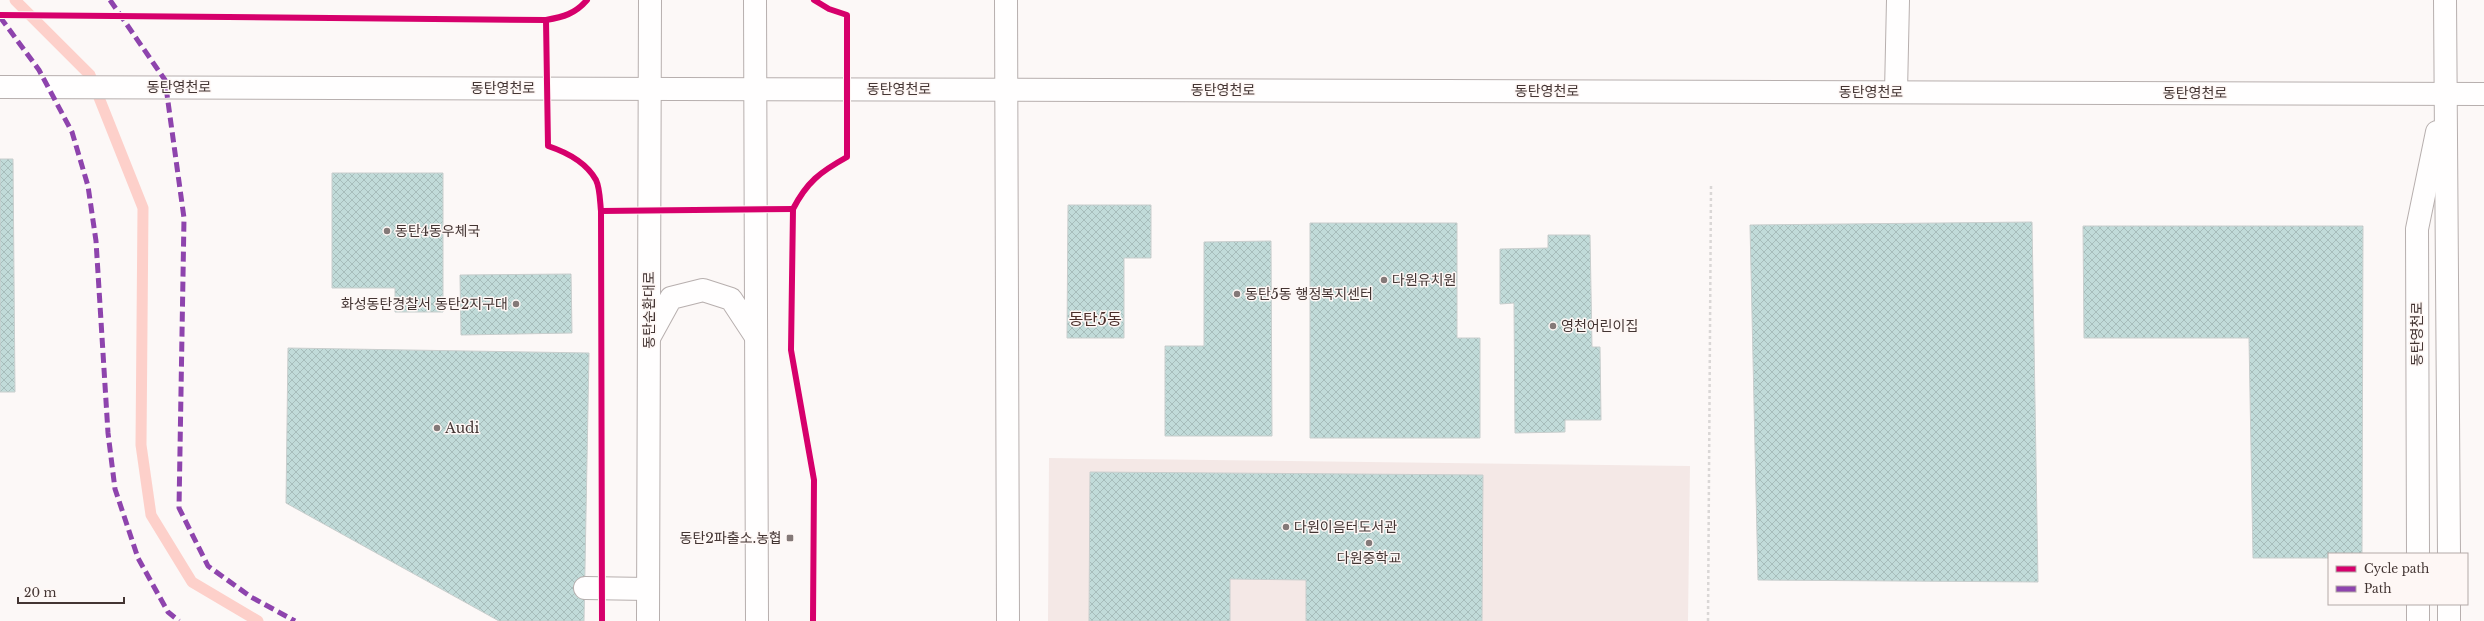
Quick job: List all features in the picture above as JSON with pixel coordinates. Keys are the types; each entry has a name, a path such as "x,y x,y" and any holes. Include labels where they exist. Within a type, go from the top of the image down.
{"street":[{"name":"동탄순환대로","path":"648,621 650,0"},
{"path":"755,0 757,621"},
{"path":"1006,0 1008,621"},
{"path":"1896,92 1898,0"},
{"path":"2445,0 2449,553"},
{"name":"동탄영천로","path":"0,87 2484,94"},
{"name":"동탄영천로","path":"2418,553 2417,229 2445,94"},
{"path":"648,339 671,298 704,290 731,299 756,337"},
{"path":"585,588 648,590"},
{"path":"2418,605 2418,621"},
{"path":"2449,605 2449,621"}],"path":[{"path":"1708,621 1711,186"}],"shaded area":[{"name":"다원중학교","path":"1049,458 1690,466 1688,621 1048,621"}],"building":[{"path":"0,159 13,159 15,392 0,392"},
{"name":"동탄4동우체국","path":"332,173 443,173 443,312 395,312 395,288 332,288"},
{"path":"1068,205 1151,205 1151,258 1124,258 1124,338 1067,338"},
{"path":"2032,222 2038,582 1758,580 1750,225"},
{"name":"다원유치원","path":"1310,223 1457,223 1457,338 1480,338 1480,438 1310,438"},
{"path":"2083,226 2363,226 2362,553 2328,553 2328,558 2253,558 2249,338 2084,338"},
{"name":"영천어린이집","path":"1548,235 1590,235 1592,347 1600,347 1601,420 1565,420 1565,432 1515,433 1514,303 1500,304 1500,249 1548,248"},
{"name":"동탄5동 행정복지센터","path":"1271,241 1272,436 1165,436 1165,346 1204,346 1204,242"},
{"name":"화성동탄경찰서 동탄2지구대","path":"571,274 572,333 461,335 460,275"},
{"name":"Audi","path":"288,348 589,353 584,621 499,621 286,503"},
{"name":"다원이음터도서관","path":"1090,472 1483,475 1482,621 1306,621 1306,580 1230,579 1230,621 1089,621"}],"waterway":[{"path":"15,0 90,75 143,208 141,445 151,515 192,582 258,621"}],"marked path":[{"path":"110,0 165,80 184,218 179,508 208,566 251,597 295,621"},
{"path":"0,17 39,70 72,132 88,186 96,241 108,433 115,489 138,558 168,612 179,621"}],"cycle path":[{"path":"0,15 546,20 558,18 573,12 587,0"},
{"path":"813,621 814,480 791,350 793,209 815,178 847,157 847,15 829,9 814,0"},
{"path":"546,20 548,146 575,158 587,168 596,180 600,199 602,621"},
{"path":"601,211 793,209"}],"place":[{"name":"동탄4동우체국","path":"387,231"},
{"name":"다원유치원","path":"1384,280"},
{"name":"동탄5동 행정복지센터","path":"1237,294"},
{"name":"화성동탄경찰서 동탄2지구대","path":"516,304"},
{"name":"영천어린이집","path":"1553,326"},
{"name":"Audi","path":"437,428"},
{"name":"다원이음터도서관","path":"1286,527"},
{"name":"동탄2파출소.농협","path":"790,538"},
{"name":"다원중학교","path":"1369,543"}],"district":[{"name":"동탄5동","path":"1095,319"}]}
